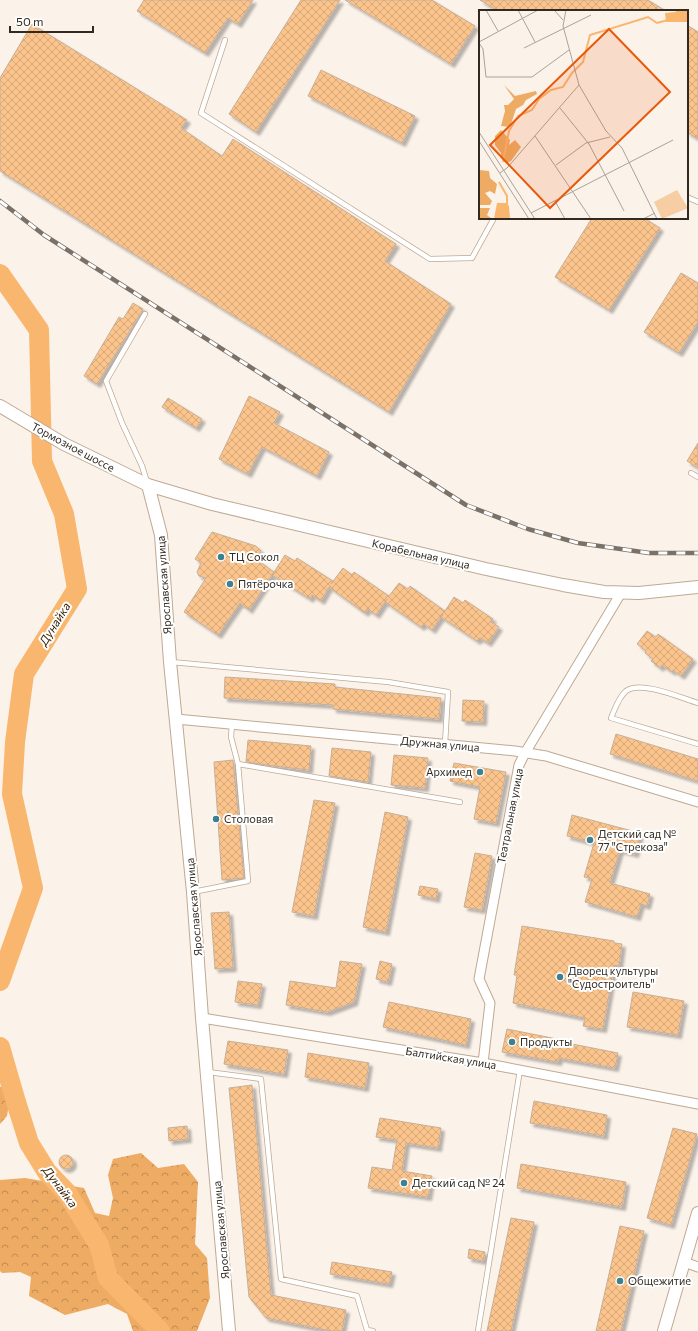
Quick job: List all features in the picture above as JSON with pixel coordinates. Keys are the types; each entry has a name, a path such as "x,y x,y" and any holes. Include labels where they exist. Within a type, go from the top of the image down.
{"street":[{"name":"Тормозное шоссе","path":"0,406 64,444 148,485"},
{"name":"Корабельная улица","path":"148,485 212,504 507,574 587,589 621,593 643,593 698,587"},
{"name":"Ярославская улица","path":"148,485 161,535 170,662 193,892 202,1018 229,1331"},
{"name":"Театральная улица","path":"483,1063 490,1003 479,979 519,765 621,593"},
{"name":"Дружная улица","path":"176,719 445,744 546,756 698,802"},
{"name":"Балтийская улица","path":"202,1018 483,1063 698,1104"},
{"path":"664,1331 698,1213"},
{"path":"684,1262 698,1266"}],"lane":[{"path":"225,40 200,113 430,259 472,258 493,219"},
{"path":"688,197 698,202"},
{"path":"145,314 106,381 122,423 142,466 148,485"},
{"path":"691,473 698,477"},
{"path":"170,662 388,682 448,692 445,744"},
{"path":"698,703 646,687 636,687 628,690 623,695 611,718 698,744"},
{"path":"193,892 248,881 238,764 231,737 232,724"},
{"path":"238,764 460,802"},
{"path":"478,1331 520,1070"},
{"path":"207,1072 261,1079 281,1279 357,1296 367,1330 373,1331"}],"green space":[{"path":"3,1086 10,1097 7,1116 0,1124 0,1087"},
{"path":"141,1153 158,1168 184,1164 198,1182 195,1244 207,1258 210,1298 197,1331 133,1331 127,1314 108,1304 65,1315 29,1296 31,1277 20,1272 2,1273 0,1271 0,1180 25,1178 84,1188 95,1213 109,1216 113,1198 108,1175 113,1159"}],"building":[{"path":"144,0 253,0 238,24 228,18 205,53 137,11"},
{"path":"301,0 340,0 256,132 229,114"},
{"path":"345,0 432,0 475,26 451,64"},
{"path":"480,0 648,0 664,10 496,10"},
{"path":"32,24 187,120 181,128 222,156 233,139 396,244 385,261 451,304 389,412 0,171 0,78"},
{"path":"688,26 698,32 698,139 688,133"},
{"path":"321,70 415,116 402,143 308,96"},
{"path":"591,219 646,219 660,228 609,310 555,277"},
{"path":"681,273 698,283 698,322 679,353 644,332"},
{"path":"133,303 143,309 97,384 84,376 119,317 123,319"},
{"path":"249,396 280,412 274,423 329,452 317,476 262,447 248,474 219,459"},
{"path":"168,398 202,419 196,428 162,407"},
{"path":"698,443 698,468 687,461"},
{"path":"212,532 256,546 261,551 256,559 274,572 249,610 240,603 218,635 184,612 206,578 199,576 197,572 201,563 195,559"},
{"path":"285,555 295,561 297,558 333,581 331,584 343,568 352,575 354,572 389,596 399,583 408,589 410,586 445,611 454,597 463,603 465,600 493,619 491,622 499,627 488,643 480,638 477,641 441,617 443,614 432,630 424,624 421,627 385,602 387,599 376,615 368,609 365,613 329,587 321,601 312,595 310,599 272,575"},
{"path":"647,631 656,637 658,634 693,659 681,676 662,665 660,668 651,661 653,659 645,653 646,651 637,644"},
{"path":"225,677 335,684 335,687 441,698 439,719 333,709 333,705 224,698"},
{"path":"463,700 484,701 483,722 462,721"},
{"path":"616,734 698,759 698,781 610,754"},
{"path":"248,740 311,746 309,770 246,762"},
{"path":"332,748 371,752 368,782 329,776"},
{"path":"394,755 428,758 425,788 391,785"},
{"path":"233,760 244,878 222,880 214,762"},
{"path":"454,763 506,772 496,823 474,819 480,787 450,781"},
{"path":"314,800 335,803 314,916 292,912"},
{"path":"385,812 408,817 386,932 363,927"},
{"path":"572,815 640,833 635,854 620,850 610,883 650,894 647,906 641,904 637,917 585,902 592,879 584,877 594,843 567,836"},
{"path":"475,853 492,856 482,910 464,907"},
{"path":"420,886 438,889 436,899 418,895"},
{"path":"229,912 233,968 215,969 211,913"},
{"name":"Дворец культуры \"Судостроитель\"","path":"522,926 614,941 614,943 622,944 619,966 614,965 603,1029 583,1026 585,1018 513,1003 517,975 514,975"},
{"path":"340,961 362,964 354,1002 327,1012 286,1005 290,981 336,988"},
{"path":"380,961 392,964 388,982 376,979"},
{"path":"238,981 262,984 258,1005 235,1002"},
{"path":"633,992 684,1001 678,1035 627,1027"},
{"path":"389,1002 471,1019 466,1045 383,1027"},
{"path":"507,1029 618,1053 615,1068 559,1058 558,1062 502,1052"},
{"path":"228,1041 288,1050 284,1074 224,1064"},
{"path":"308,1053 369,1063 365,1088 305,1077"},
{"path":"252,1085 271,1295 346,1310 342,1331 331,1331 266,1318 249,1297 229,1088"},
{"path":"534,1101 607,1115 604,1136 530,1123"},
{"path":"380,1118 441,1128 438,1148 406,1143 402,1171 432,1176 428,1197 368,1188 372,1167 392,1170 397,1140 376,1137"},
{"path":"187,1126 188,1139 169,1141 168,1128"},
{"path":"673,1128 697,1134 671,1225 647,1218"},
{"path":"63,1155 69,1155 73,1159 73,1165 69,1169 63,1169 59,1165 59,1159"},
{"path":"521,1164 626,1182 622,1207 517,1188"},
{"path":"511,1218 534,1222 511,1331 487,1331"},
{"name":"Общежитие","path":"620,1226 644,1231 621,1331 596,1331"},
{"path":"469,1249 485,1252 483,1261 468,1258"},
{"path":"332,1262 392,1272 389,1284 330,1274"}],"waterway":[{"name":"Дунайка","path":"0,274 39,330 42,461 64,514 77,589 24,674 15,742 12,794 33,888 0,981"},
{"name":"Дунайка","path":"0,1047 29,1143 47,1172 67,1193 99,1245 108,1278 160,1331"}],"railway":[{"path":"0,201 44,235 466,505 528,529 578,543 649,553 698,553"}],"place":[{"name":"ТЦ Сокол","path":"221,557"},
{"name":"Пятёрочка","path":"230,584"},
{"name":"Архимед","path":"480,772"},
{"name":"Столовая","path":"216,819"},
{"name":"Детский сад № 77 \"Стрекоза\"","path":"590,840"},
{"name":"Дворец культуры \"Судостроитель\"","path":"560,977"},
{"name":"Продукты","path":"512,1042"},
{"name":"Детский сад № 24","path":"404,1183"},
{"name":"Общежитие","path":"620,1281"}]}
